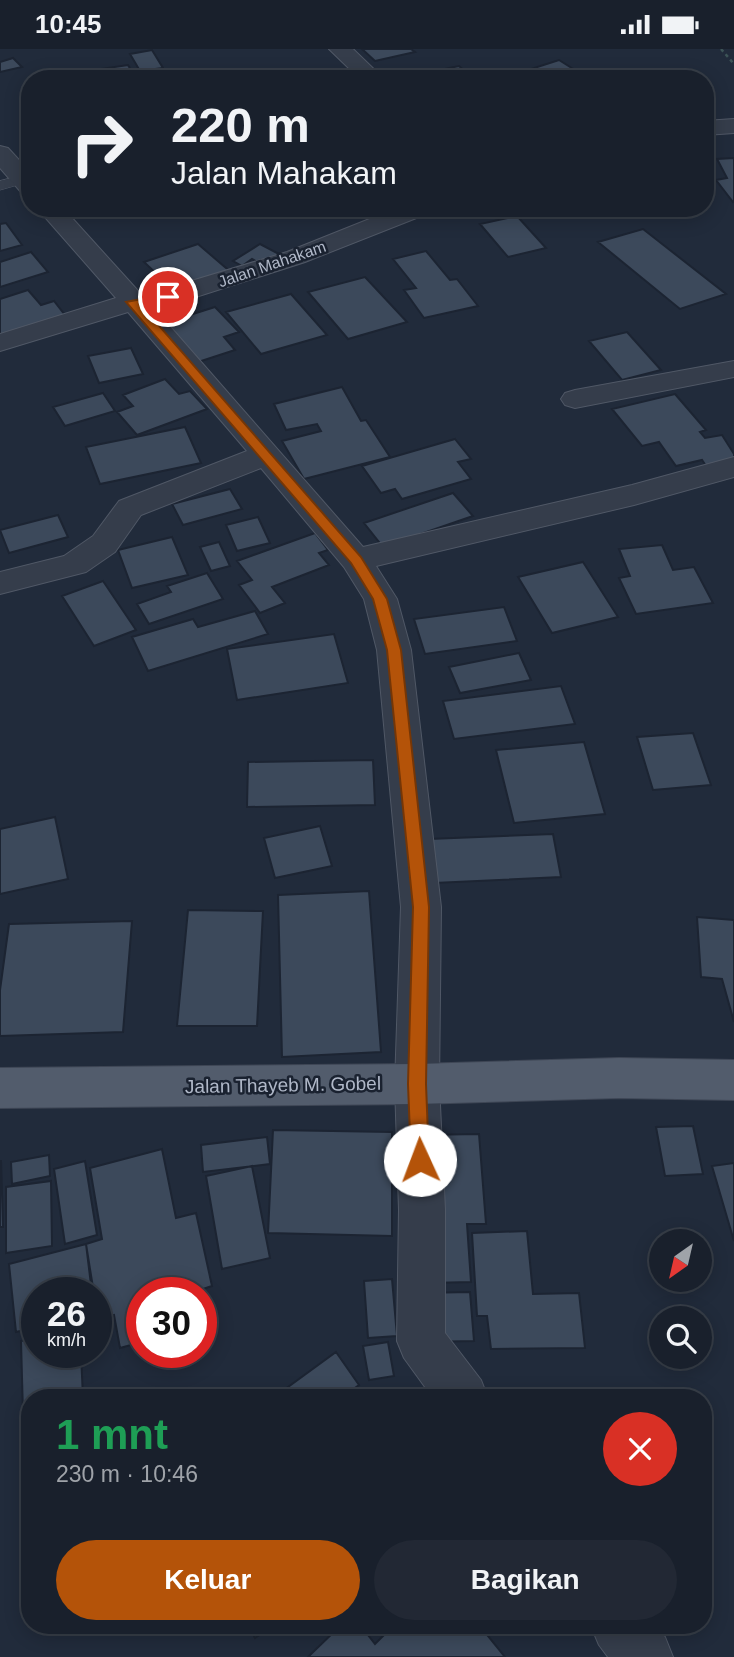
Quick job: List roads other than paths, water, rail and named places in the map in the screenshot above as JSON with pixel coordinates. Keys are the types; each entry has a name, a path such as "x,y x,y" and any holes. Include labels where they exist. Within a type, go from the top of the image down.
{"main road":[{"name":"Jalan Thayeb M. Gobel","path":"0,1088 417,1084 618,1077 734,1080"}],"street":[{"path":"340,49 363,70"},
{"path":"714,127 734,126"},
{"path":"0,153 18,184"},
{"path":"57,217 356,560 380,599 394,650 421,907 417,1084 422,1210 421,1341 456,1389"},
{"path":"353,217 367,230"},
{"name":"Jalan Mahakam","path":"0,343 131,302 191,291 296,257 398,217"},
{"path":"575,399 663,380 734,369"},
{"path":"0,583 75,564 104,544 130,508 265,455"},
{"path":"356,560 634,495 734,467"}]}
